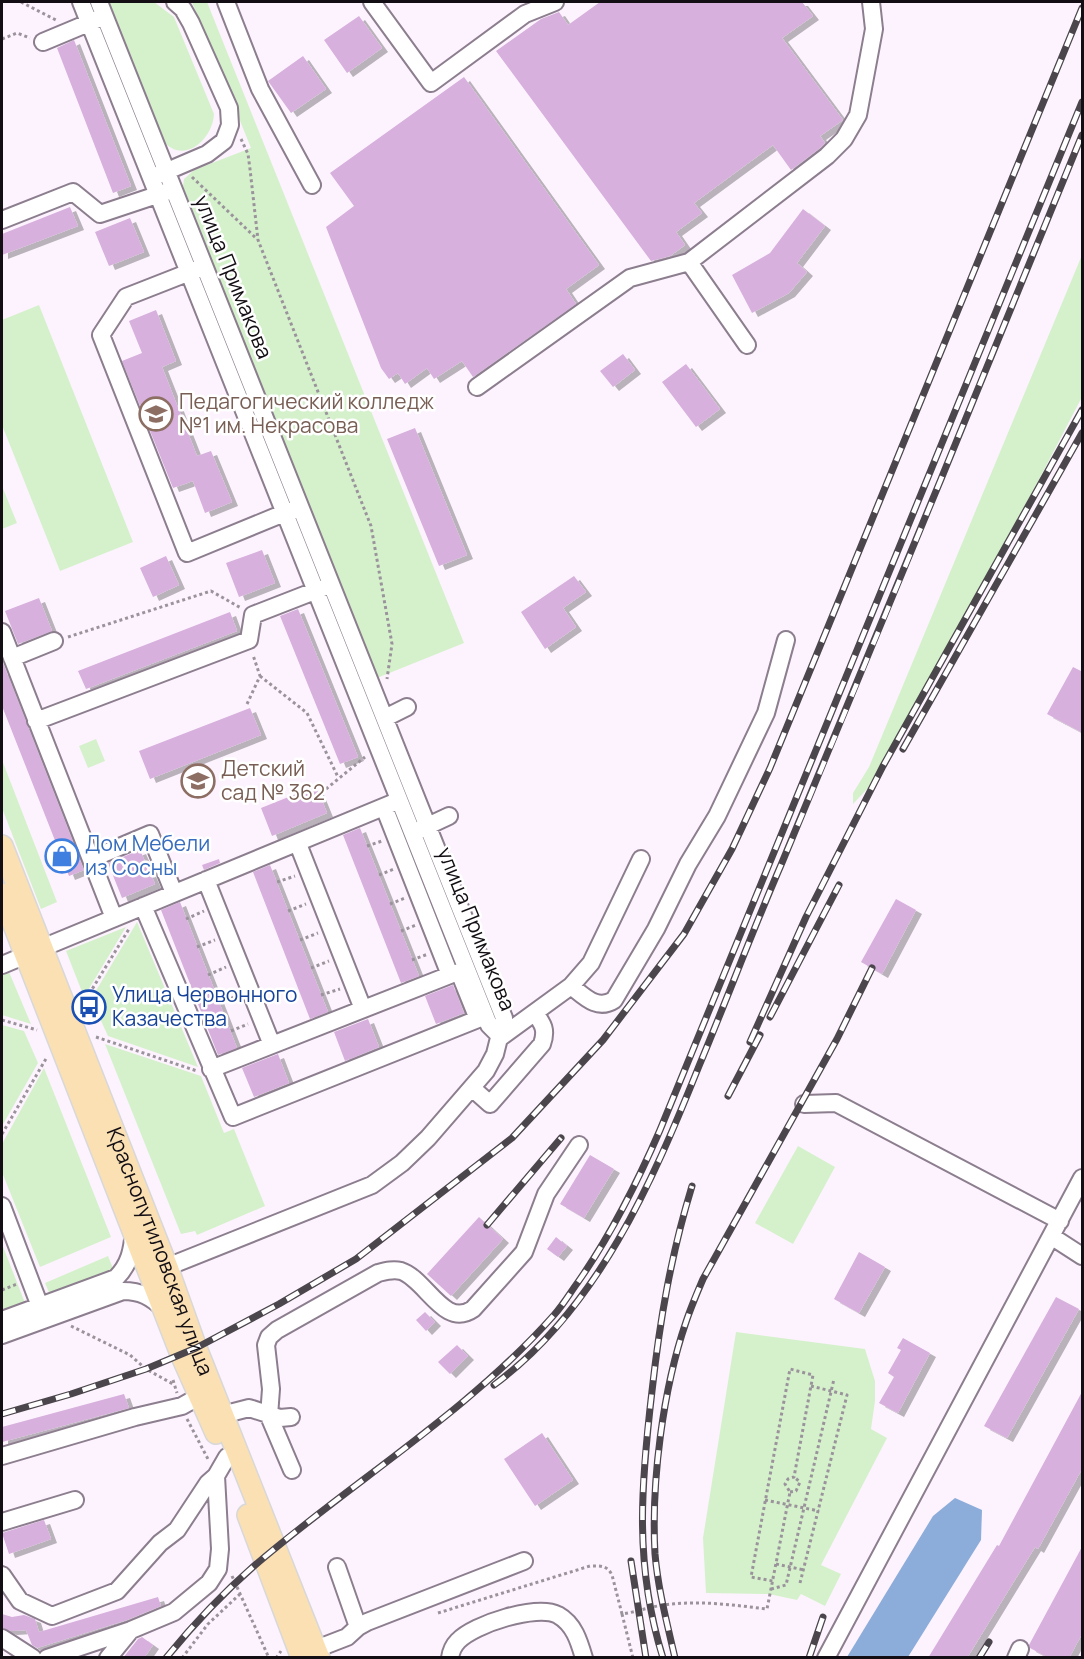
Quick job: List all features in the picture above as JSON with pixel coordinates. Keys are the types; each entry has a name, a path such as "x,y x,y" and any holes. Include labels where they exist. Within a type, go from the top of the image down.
{"main road":[{"name":"Краснопутиловская улица","path":"2,846 34,952 134,1231 198,1397 227,1457 312,1655"},
{"name":"Краснопутиловская улица","path":"2,894 34,952 167,1267 312,1655"}],"street":[{"name":"улица Примакова","path":"81,2 98,14 166,171 166,192 324,588 400,800 420,829 489,1025 501,1036"},
{"path":"166,171 207,154 224,141 230,124 229,108 191,23 183,9 175,2"},
{"path":"226,2 260,89 312,185"},
{"path":"372,2 431,83 525,14 555,2"},
{"path":"477,387 630,278 688,262 827,156 844,139 858,115 874,29 871,2"},
{"path":"43,42 98,14"},
{"path":"2,220 73,192 100,214 166,192"},
{"path":"688,262 747,345"},
{"path":"197,269 126,297 101,335 187,553 293,510"},
{"name":"улица Примакова","path":"324,588 385,718 400,800"},
{"path":"36,721 249,640 253,615 324,588"},
{"path":"2,636 114,918"},
{"path":"12,658 60,639"},
{"path":"571,986 592,1002 600,1005 614,1000 656,929 688,864 717,816 766,713 786,640"},
{"path":"385,718 407,707"},
{"path":"2,965 400,800 450,975"},
{"path":"420,829 449,816"},
{"path":"91,859 150,834 174,893"},
{"path":"298,844 363,1009"},
{"path":"167,1267 372,1185 409,1156 428,1138 486,1071 501,1036 571,986 591,963 641,859"},
{"path":"206,880 272,1045"},
{"path":"143,906 212,1069 233,1117 478,1019 459,972 212,1069"},
{"path":"472,1088 490,1104 542,1044 546,1035 544,1025 535,1013"},
{"path":"804,1104 836,1103 1060,1221"},
{"path":"292,1470 269,1416 271,1389 265,1354 269,1337 277,1330 378,1273 393,1270 414,1277 443,1307 452,1313 467,1313 524,1252 546,1194 579,1145"},
{"path":"826,1658 1083,1178"},
{"path":"2,1206 43,1313"},
{"path":"2,1335 116,1278 127,1265 134,1231"},
{"path":"1051,1236 1083,1256"},
{"path":"2,1320 43,1313 123,1291 138,1292 164,1309"},
{"path":"2,1456 135,1417 182,1406 198,1397"},
{"path":"222,1415 249,1408 269,1416 291,1417"},
{"path":"2,1575 20,1601 52,1616 117,1591 160,1543 177,1530 227,1457"},
{"path":"47,1658 131,1630 174,1612 209,1583 218,1569 219,1558 216,1476"},
{"path":"2,1522 75,1500"},
{"path":"312,1655 347,1637 358,1627 524,1561"},
{"path":"337,1567 358,1627"},
{"path":"450,1658 451,1651 458,1641 468,1633 503,1618 537,1613 556,1614 567,1622 576,1633 584,1658"},
{"path":"108,1658 131,1630"},
{"path":"2,1638 33,1658"}],"path":[{"path":"21,2 64,25"},
{"path":"2,39 17,33 43,42"},
{"path":"246,151 258,240 371,526 393,644 386,684"},
{"path":"166,171 258,240"},
{"path":"60,639 211,591 241,608"},
{"path":"249,640 260,675 307,713 339,777"},
{"path":"247,704 260,675"},
{"path":"326,789 364,757"},
{"path":"83,1004 143,906"},
{"path":"2,1020 39,1031"},
{"path":"96,1037 201,1072 212,1069"},
{"path":"2,1134 46,1057"},
{"path":"43,1313 54,1324 70,1325 130,1355 146,1370 173,1384"},
{"path":"773,1581 751,1577 790,1369 813,1375 794,1477"},
{"path":"771,1589 786,1585 834,1379"},
{"path":"800,1583 847,1395 811,1386"},
{"path":"622,1614 662,1605 685,1603 767,1609 790,1492 785,1484 788,1479 794,1477"},
{"path":"790,1492 796,1491 800,1486 800,1482 794,1477"},
{"path":"765,1500 819,1510"},
{"path":"219,1558 228,1568 269,1658"},
{"path":"776,1564 804,1570"},
{"path":"438,1613 590,1566 603,1566 612,1575 633,1658"},
{"path":"182,1658 208,1624 240,1594"}],"green space":[{"path":"109,2 154,2 174,17 214,114 209,132 197,145 181,151 165,143"},
{"path":"192,2 207,2 464,643 377,678 183,186 184,179 194,170 251,148"},
{"path":"1082,255 1082,397 1035,487 868,788 853,804 853,793 869,767"},
{"path":"39,305 133,542 60,571 2,425 2,320"},
{"path":"2,486 17,523 2,529"},
{"path":"96,739 105,761 88,768 79,746"},
{"path":"2,760 57,902 41,909 2,808"},
{"path":"137,922 198,1067 108,1036 91,999"},
{"path":"126,927 84,997 66,951"},
{"path":"9,972 31,1024 2,1015 2,975"},
{"path":"2,1025 24,1031 38,1063 2,1126"},
{"path":"105,1044 201,1076 224,1133 234,1129 265,1206 197,1235 195,1231 181,1234"},
{"path":"44,1068 111,1237 40,1267 2,1172 2,1144"},
{"path":"798,1146 835,1167 793,1244 755,1223"},
{"path":"2,1244 25,1303 2,1311"},
{"path":"108,1256 114,1271 51,1297 45,1283"},
{"path":"736,1332 865,1349 875,1381 871,1429 887,1438 821,1565 841,1574 825,1606 801,1594 797,1600 769,1594 706,1593 703,1538"}],"water":[{"path":"955,1498 982,1510 981,1540 908,1657 847,1657 933,1516"}],"building":[{"path":"600,2 802,2 813,16 782,38 843,120 820,136 825,143 791,170 773,145 694,203 702,213 676,232 685,245 670,256 651,261 496,51 541,19 559,12 568,25"},
{"path":"359,16 382,48 347,73 324,40"},
{"path":"74,40 131,186 113,193 57,48"},
{"path":"303,56 326,89 291,113 268,81"},
{"path":"464,77 599,265 566,289 576,304 473,377 462,361 434,379 427,368 405,384 398,373 389,379 381,368 326,227 354,206 330,173"},
{"path":"70,207 78,226 2,255 2,234"},
{"path":"803,209 825,226 797,263 807,272 789,293 752,313 732,275 770,253"},
{"path":"130,218 144,252 109,266 95,232"},
{"path":"156,310 176,361 162,367 197,456 211,451 232,502 205,513 193,481 173,488 122,361 142,353 129,321"},
{"path":"623,354 635,370 613,387 600,371"},
{"path":"686,364 720,409 696,427 662,382"},
{"path":"415,428 467,555 439,566 387,439"},
{"path":"262,550 275,583 239,597 226,563"},
{"path":"166,556 179,585 153,597 140,568"},
{"path":"574,576 586,592 563,608 576,627 545,649 521,612"},
{"path":"39,598 52,631 18,644 5,611"},
{"path":"298,609 358,757 340,764 280,616"},
{"path":"230,612 237,631 86,689 78,671"},
{"path":"2,660 84,870 69,876 2,706"},
{"path":"1073,667 1083,672 1083,733 1047,714"},
{"path":"250,708 261,735 150,779 139,751"},
{"path":"316,786 327,813 272,836 261,808"},
{"path":"360,828 419,976 401,983 343,835"},
{"path":"140,850 155,884 122,898 108,863"},
{"path":"219,859 220,863 204,870 202,865"},
{"path":"270,865 328,1012 310,1019 253,872"},
{"path":"896,899 916,910 882,974 861,962"},
{"path":"180,902 237,1048 218,1055 161,910"},
{"path":"453,985 464,1013 436,1024 425,996"},
{"path":"368,1019 379,1047 345,1061 334,1032"},
{"path":"278,1054 289,1083 254,1097 242,1068"},
{"path":"590,1155 614,1169 584,1218 560,1204"},
{"path":"479,1217 503,1239 451,1296 427,1274"},
{"path":"556,1237 567,1246 558,1257 547,1249"},
{"path":"859,1252 885,1267 859,1313 834,1299"},
{"path":"1056,1297 1079,1309 1007,1438 984,1426"},
{"path":"425,1312 435,1322 426,1331 416,1320"},
{"path":"903,1338 930,1353 898,1413 879,1403 894,1377 888,1373 901,1350 897,1348"},
{"path":"457,1345 468,1356 450,1374 438,1362"},
{"path":"1083,1390 1083,1467 1038,1549 1035,1547 967,1658 928,1658 997,1545 999,1546"},
{"path":"124,1394 129,1408 2,1442 2,1427"},
{"path":"542,1433 573,1480 535,1506 504,1459"},
{"path":"44,1520 51,1539 9,1554 2,1533"},
{"path":"1083,1545 1083,1632 1069,1658 1049,1658 1030,1648 1029,1645"},
{"path":"158,1597 161,1606 127,1620 37,1648 32,1645 26,1630 11,1631 2,1628 2,1614 12,1617 24,1615 35,1619 39,1632"},
{"path":"142,1637 153,1645 144,1658 123,1658 138,1639"}],"railway":[{"path":"2,1414 146,1369 196,1348 279,1304 356,1259 512,1138 603,1040 684,934 732,849 770,768 1082,8"},
{"path":"166,1658 208,1610 254,1566 447,1415 520,1350 554,1315 602,1246 633,1189 660,1130 1082,102"},
{"path":"494,1385 531,1354 563,1319 592,1281 618,1241 662,1154 1082,135"},
{"path":"750,1042 806,917 883,766 1082,410"},
{"path":"903,749 1082,433"},
{"path":"770,1017 839,885"},
{"path":"675,1658 658,1580 654,1526 660,1436 678,1348 703,1279 837,1039 872,968"},
{"path":"728,1096 760,1035"},
{"path":"487,1225 561,1138"},
{"path":"663,1658 654,1624 644,1557 642,1525 645,1459 663,1313 672,1262 692,1186"},
{"path":"631,1561 646,1658"},
{"path":"809,1658 823,1617"},
{"path":"979,1658 989,1642"}],"place":[{"name":"Педагогический колледж №1 им. Некрасова","path":"156,414"},
{"name":"Детский сад № 362","path":"198,781"},
{"name":"Дом Мебели из Сосны","path":"62,856"},
{"name":"Улица Червонного Казачества","path":"89,1007"}]}
